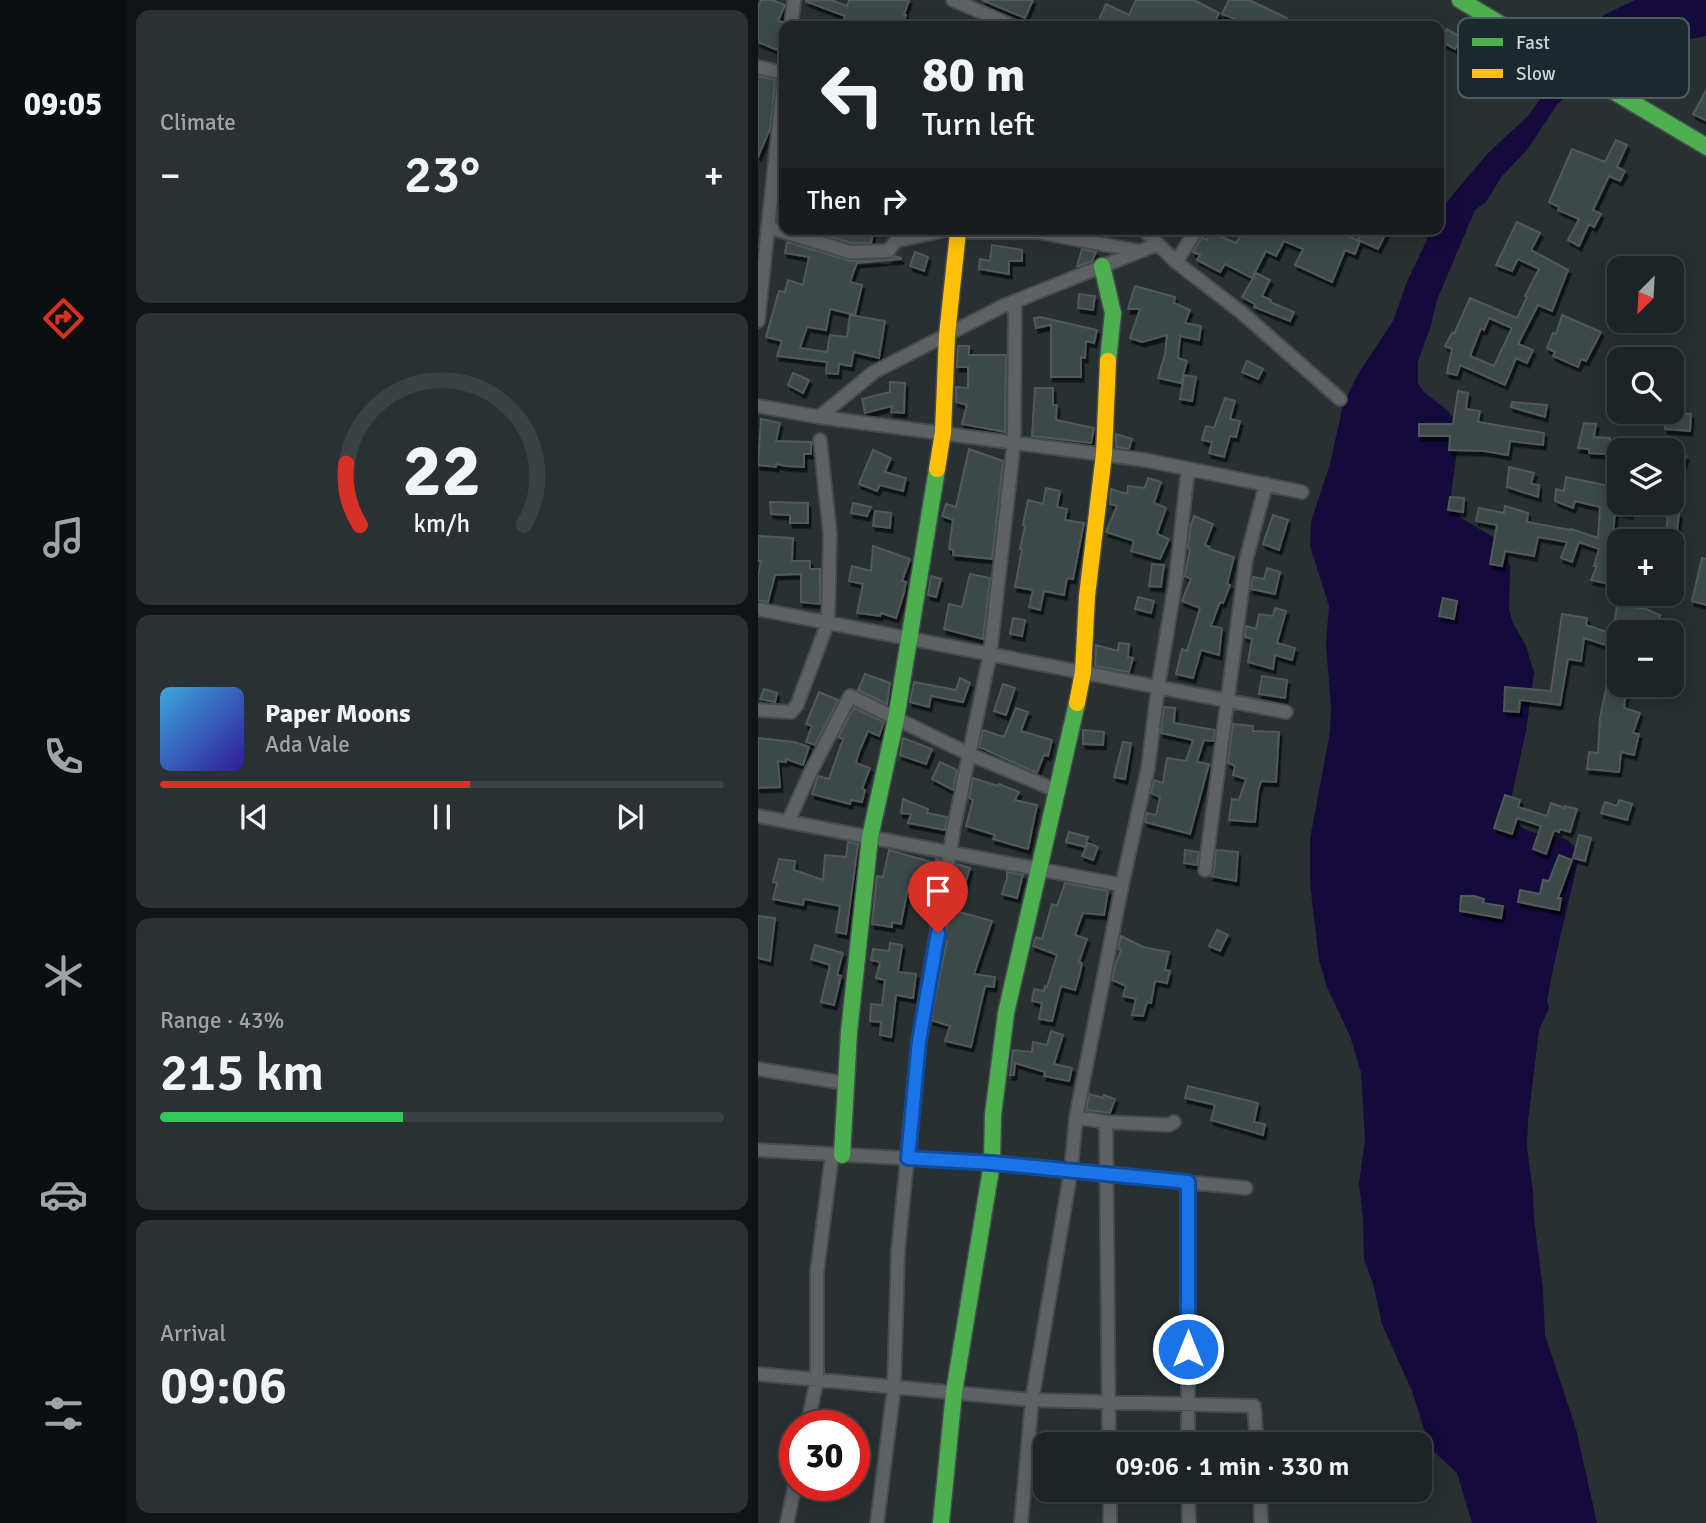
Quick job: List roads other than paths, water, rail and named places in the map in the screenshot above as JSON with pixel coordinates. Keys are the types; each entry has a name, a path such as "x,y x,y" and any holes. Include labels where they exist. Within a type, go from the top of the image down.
{"street":[{"path":"792,21 794,0"},
{"path":"953,0 1001,21"},
{"path":"1460,0 1490,18"},
{"path":"758,66 779,73"},
{"path":"1623,98 1706,147"},
{"path":"758,321 779,122"},
{"path":"768,227 779,230"},
{"path":"794,235 850,252 888,251 897,235"},
{"path":"810,1410 817,1380 817,1272 837,1155 870,838 896,719 943,432 947,335 958,235"},
{"path":"1053,235 1140,252"},
{"path":"1149,235 1176,262 1241,312 1340,399"},
{"path":"1176,262 1193,235"},
{"path":"819,417 874,372 1015,301 1158,244"},
{"path":"941,1523 954,1392 992,1163 993,1115 1006,1013 1058,791 1082,672 1087,596 1103,454 1113,313 1102,267"},
{"path":"877,1523 894,1388 898,1251 919,1041 952,853 954,827 990,654 1014,442 1015,301"},
{"path":"758,406 819,417 1103,454 1302,492"},
{"path":"758,710 791,712 797,705 828,622 830,534 820,440"},
{"path":"1021,1523 1032,1400 1071,1170 1076,1117 1148,768 1176,578 1188,469"},
{"path":"1205,870 1246,560 1266,485"},
{"path":"758,609 1286,712"},
{"path":"788,822 809,773 850,695 969,754 1058,791"},
{"path":"758,816 1122,885"},
{"path":"758,1069 845,1083"},
{"path":"1076,1117 1106,1122 1169,1125 1174,1122"},
{"path":"1106,1122 1109,1432"},
{"path":"758,1150 992,1163 1246,1188"},
{"path":"1188,1182 1188,1432"},
{"path":"758,1374 1032,1400 1254,1406 1256,1432"},
{"path":"787,1523 792,1501"},
{"path":"1110,1502 1110,1523"},
{"path":"1188,1502 1189,1523"},
{"path":"1260,1502 1261,1523"}]}
